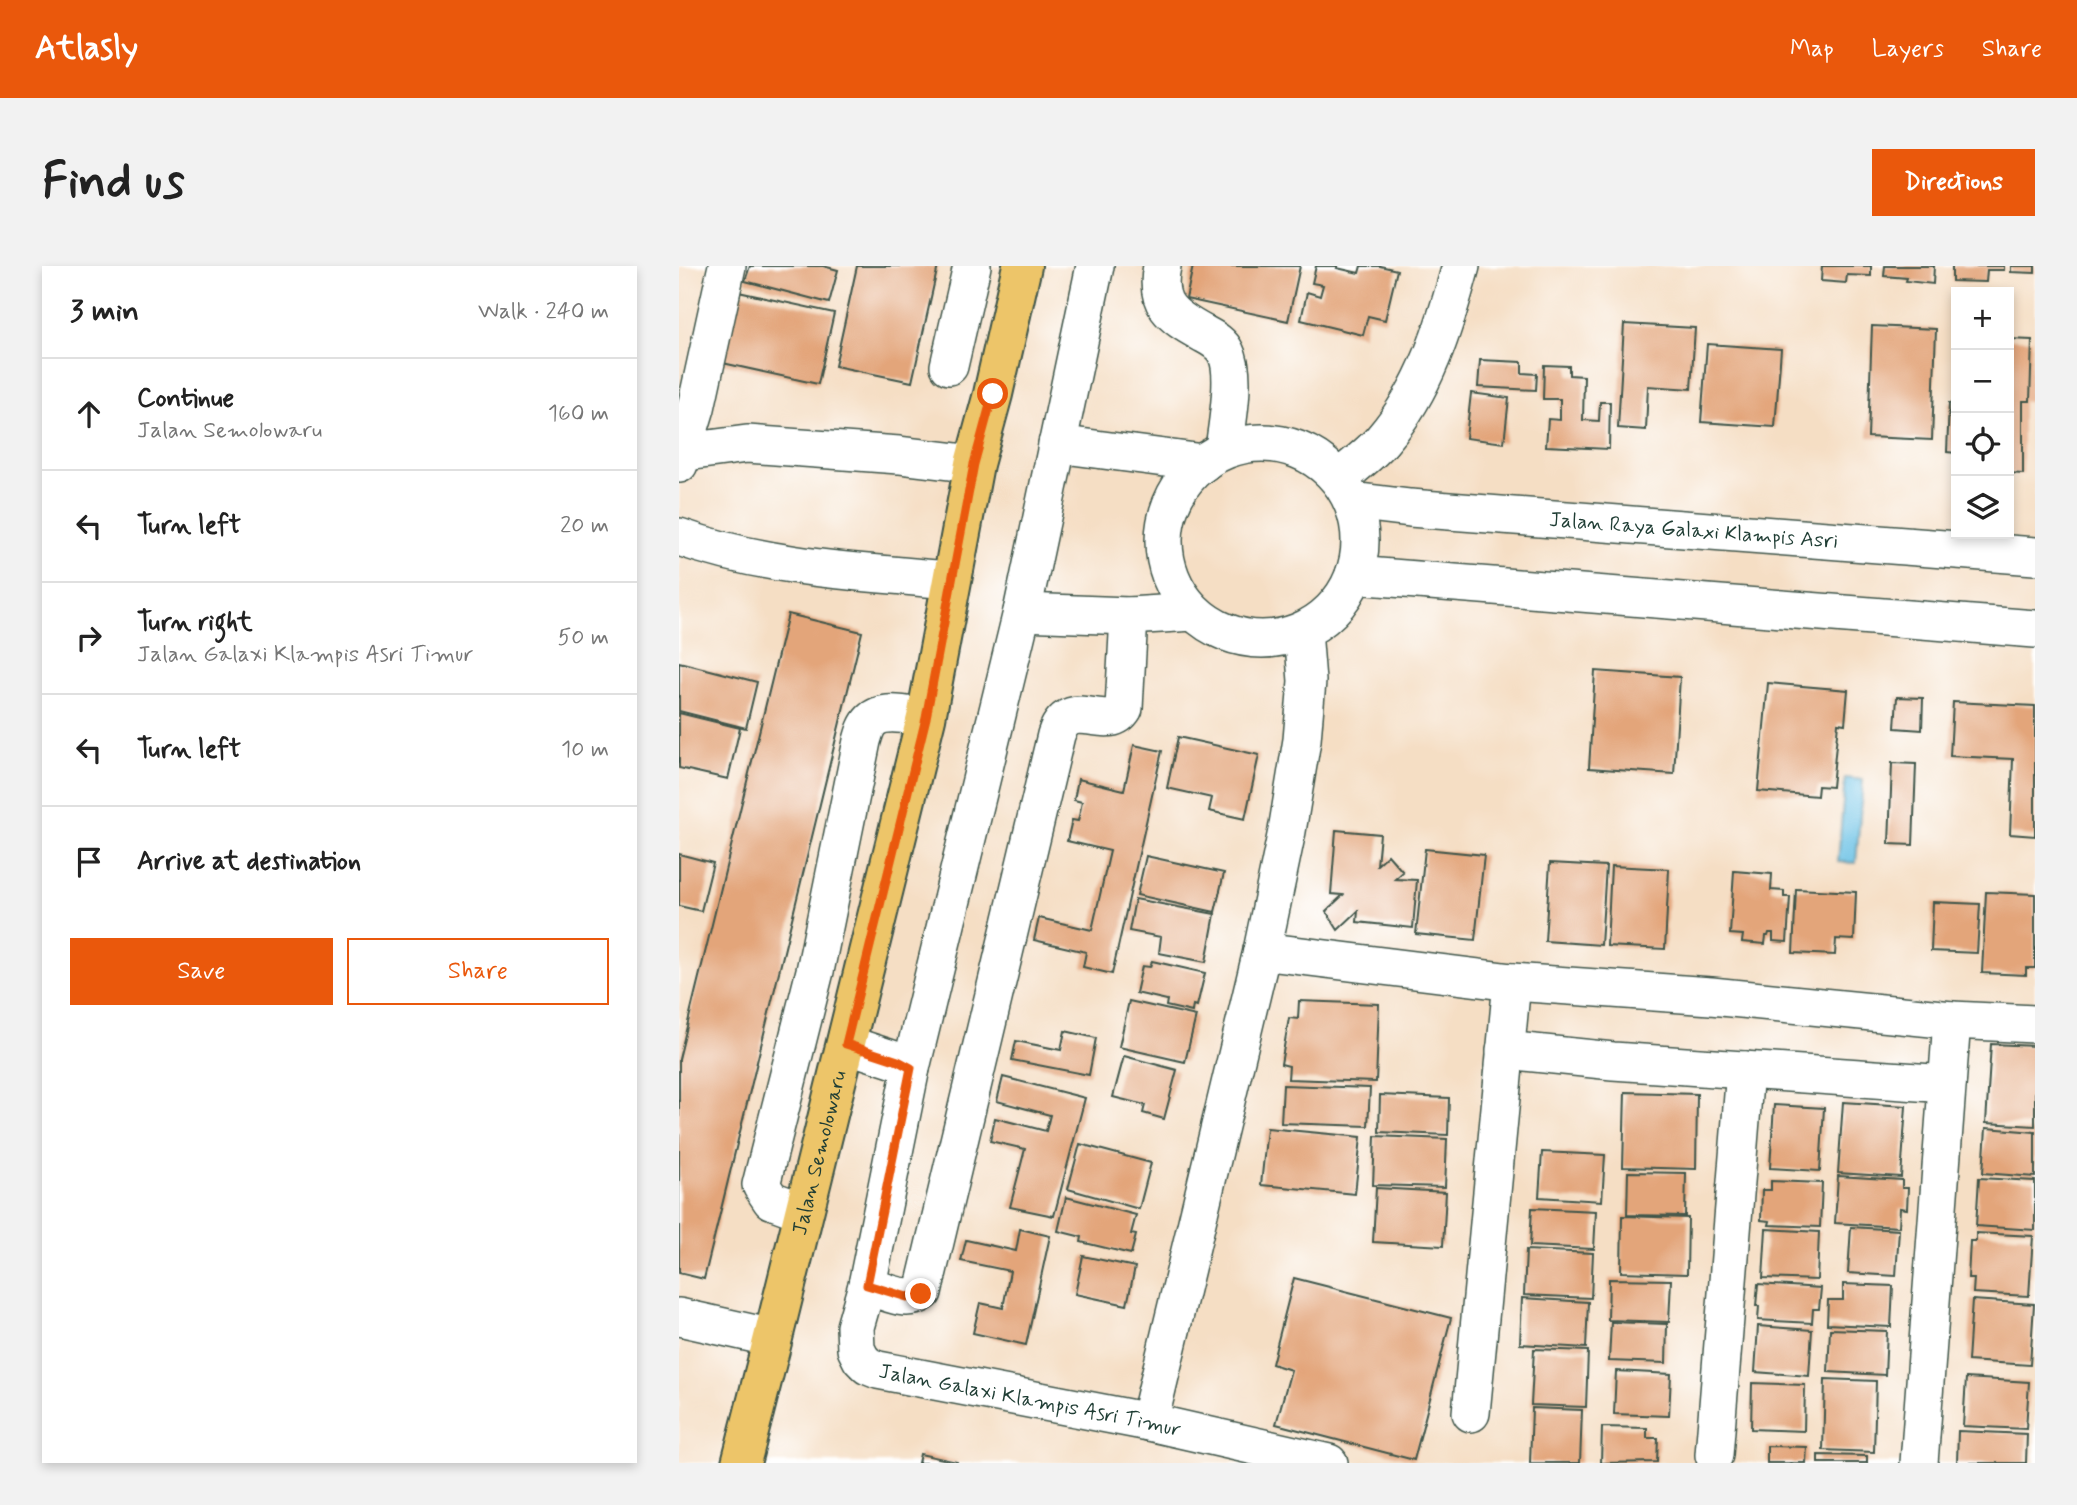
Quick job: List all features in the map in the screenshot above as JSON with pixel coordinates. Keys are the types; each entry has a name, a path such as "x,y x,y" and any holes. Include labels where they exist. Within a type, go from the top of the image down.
{"main road":[{"name":"Jalan Semolowaru","path":"741,1463 804,1212 882,1056 861,981 926,718 974,464 1022,266"}],"street":[{"path":"727,266 696,408 680,456 747,444 899,455 974,464"},
{"path":"949,366 972,266"},
{"name":"Jalan Galaxi Klampis Asri Timur","path":"1095,266 1022,612 882,1056 867,1285 855,1327 856,1349 868,1366 878,1370 1149,1422 1329,1463"},
{"path":"1162,266 1161,297 1165,307 1173,316 1216,340 1227,354 1231,380 1213,456"},
{"path":"1345,490 1405,411 1436,349 1461,266"},
{"path":"1249,443 1274,443 1299,449 1321,462 1345,490 1360,538 1354,575 1334,608 1303,631 1275,639 1245,639 1217,629 1193,612 1176,589 1166,563 1164,535 1170,507 1183,482 1213,456 1249,443"},
{"path":"1057,444 1213,456"},
{"name":"Jalan Raya Galaxi Klampis Asri","path":"1345,490 1410,508 2035,556"},
{"path":"679,537 751,558 800,567 951,580"},
{"path":"1354,575 2035,629"},
{"path":"1022,612 1129,616 1193,612"},
{"path":"867,1285 907,1297 923,1292 1056,735 1059,726 1070,717 1082,715 1107,718 1121,714 1124,708 1129,616"},
{"path":"1149,1422 1262,951 1287,831 1302,740 1307,681 1303,631"},
{"path":"804,1212 771,1200 761,1185 815,971 862,741 869,722 881,715 902,714 926,718"},
{"path":"1262,951 1511,982 1711,996 1952,1020 2035,1024"},
{"path":"815,971 861,981"},
{"path":"1471,1413 1511,982"},
{"path":"1919,1463 1952,1020"},
{"path":"1505,1050 1613,1061 1947,1084"},
{"path":"1714,1455 1745,1070"},
{"path":"679,1317 773,1338"}],"water":[{"path":"1845,778 1863,780 1856,863 1838,862"}],"building":[{"path":"750,266 823,266 838,270 829,303 745,281"},
{"path":"857,266 938,266 912,382 835,366"},
{"path":"1193,266 1300,266 1288,321 1186,299"},
{"path":"1316,266 1338,266 1337,268 1359,273 1361,266 1397,270 1385,320 1368,316 1363,335 1301,320 1307,292 1320,296 1323,285 1312,283"},
{"path":"1822,266 1871,266 1871,276 1847,275 1846,283 1821,281"},
{"path":"1885,266 1934,266 1933,284 1884,276"},
{"path":"1952,266 2004,266 2004,270 1987,270 1986,282 1952,281"},
{"path":"2011,266 2035,266 2035,273 2011,272"},
{"path":"734,291 834,313 818,384 718,362"},
{"path":"1624,324 1695,328 1691,389 1648,386 1646,430 1618,428"},
{"path":"1872,326 1936,329 1932,440 1868,437"},
{"path":"2014,339 2032,340 2030,401 2023,401 2023,474 2014,473"},
{"path":"1707,344 1781,349 1775,427 1701,422"},
{"path":"1480,360 1522,362 1522,373 1537,374 1536,390 1478,387"},
{"path":"1544,365 1569,366 1569,375 1584,376 1583,420 1599,421 1600,402 1610,402 1609,449 1546,446 1548,419 1560,420 1560,399 1543,399"},
{"path":"1471,393 1509,398 1504,443 1466,438"},
{"path":"1949,403 1951,403 1951,452 1947,452"},
{"path":"788,614 862,632 704,1279 679,1273 679,1059"},
{"path":"679,662 757,682 746,728 679,711"},
{"path":"1595,671 1680,677 1674,774 1589,768"},
{"path":"1768,683 1848,690 1845,724 1838,723 1832,787 1818,786 1817,796 1758,791"},
{"path":"1897,697 1923,698 1922,730 1895,728"},
{"path":"1953,702 2035,706 2035,836 2010,834 2013,759 1950,756"},
{"path":"679,713 740,728 728,779 679,768"},
{"path":"1178,737 1259,755 1245,819 1209,811 1212,798 1167,788"},
{"path":"1134,745 1162,751 1112,974 1083,967 1086,952 1034,940 1039,918 1092,930 1110,851 1067,841 1072,820 1078,821 1082,802 1074,800 1078,779 1124,790"},
{"path":"1892,763 1916,764 1913,845 1889,844"},
{"path":"1336,830 1380,834 1377,865 1388,855 1403,872 1395,879 1417,880 1413,928 1357,922 1358,911 1338,930 1326,911 1343,895 1331,894"},
{"path":"1425,849 1484,855 1475,940 1416,934"},
{"path":"679,854 713,863 701,911 679,906"},
{"path":"1146,856 1224,873 1215,912 1137,895"},
{"path":"1550,863 1606,866 1601,945 1545,941"},
{"path":"1611,866 1669,869 1665,949 1607,946"},
{"path":"1734,871 1772,874 1771,890 1784,891 1784,897 1790,897 1787,942 1773,941 1773,933 1766,936 1765,944 1742,942 1743,935 1730,934"},
{"path":"1796,889 1856,892 1854,940 1836,939 1835,955 1793,953"},
{"path":"1986,892 2035,894 2035,968 2026,968 2026,975 1982,973"},
{"path":"1135,899 1215,914 1206,962 1159,953 1161,937 1129,931"},
{"path":"1933,902 1980,904 1977,953 1931,951"},
{"path":"1152,961 1205,973 1197,1006 1193,1005 1192,1012 1166,1006 1167,1000 1136,993 1142,966 1150,967"},
{"path":"1129,1001 1196,1016 1185,1062 1119,1047"},
{"path":"1299,1001 1379,1004 1376,1082 1288,1079 1289,1066 1281,1064 1289,1018 1298,1019"},
{"path":"1065,1031 1096,1038 1089,1075 1012,1060 1016,1041 1061,1050"},
{"path":"1991,1044 2035,1046 2035,1126 1986,1123"},
{"path":"1124,1056 1177,1070 1164,1119 1143,1113 1145,1105 1113,1097"},
{"path":"1003,1077 1085,1098 1054,1216 1010,1207 1025,1149 990,1141 995,1118 1046,1131 1050,1115 997,1101"},
{"path":"1283,1085 1370,1088 1368,1126 1281,1123"},
{"path":"1625,1092 1697,1094 1696,1169 1623,1167"},
{"path":"1380,1095 1449,1098 1448,1135 1379,1132"},
{"path":"1843,1102 1906,1106 1901,1177 1838,1173"},
{"path":"1774,1105 1824,1108 1820,1171 1770,1168"},
{"path":"1267,1128 1361,1137 1355,1194 1261,1185"},
{"path":"1986,1128 2035,1132 2035,1177 1983,1173"},
{"path":"1375,1136 1447,1139 1445,1187 1373,1185"},
{"path":"1080,1144 1151,1163 1139,1209 1068,1189"},
{"path":"1542,1152 1605,1155 1602,1201 1539,1197"},
{"path":"1628,1172 1686,1173 1685,1216 1627,1215"},
{"path":"1838,1176 1902,1180 1902,1188 1908,1188 1907,1209 1900,1208 1899,1227 1835,1223"},
{"path":"1979,1178 2035,1181 2035,1230 1976,1226"},
{"path":"1771,1181 1822,1183 1820,1227 1769,1225 1770,1221 1761,1220 1762,1190 1771,1190"},
{"path":"1376,1188 1446,1192 1443,1246 1373,1242"},
{"path":"1066,1197 1136,1215 1131,1234 1136,1235 1131,1254 1081,1242 1082,1237 1058,1231"},
{"path":"1532,1208 1596,1211 1594,1249 1530,1246"},
{"path":"1622,1216 1688,1218 1687,1274 1621,1272"},
{"path":"1851,1227 1899,1230 1896,1276 1848,1273"},
{"path":"1020,1229 1050,1236 1026,1345 973,1333 980,1303 1003,1308 1010,1271 961,1261 966,1240 1016,1251"},
{"path":"1766,1229 1819,1232 1817,1280 1763,1278"},
{"path":"1976,1233 2033,1236 2029,1296 1973,1293 1974,1278 1968,1278 1970,1241 1976,1241"},
{"path":"1526,1250 1593,1253 1591,1298 1524,1295"},
{"path":"1083,1256 1135,1267 1127,1305 1075,1294"},
{"path":"1294,1278 1451,1318 1414,1460 1276,1424 1291,1370 1272,1364"},
{"path":"1609,1279 1671,1280 1669,1322 1608,1320"},
{"path":"1758,1284 1821,1288 1819,1309 1813,1309 1812,1323 1758,1320"},
{"path":"1843,1284 1893,1286 1891,1327 1827,1324 1828,1300 1843,1300"},
{"path":"1522,1298 1588,1302 1586,1348 1520,1344"},
{"path":"1972,1300 2034,1304 2030,1365 1968,1361"},
{"path":"1611,1322 1667,1324 1666,1363 1609,1361"},
{"path":"1758,1326 1812,1330 1809,1376 1755,1372"},
{"path":"1830,1329 1887,1331 1885,1375 1828,1372"},
{"path":"1534,1349 1588,1351 1586,1407 1531,1405"},
{"path":"1616,1371 1671,1374 1669,1416 1614,1414"},
{"path":"1966,1378 2029,1382 2026,1429 1963,1426"},
{"path":"1825,1379 1876,1381 1874,1452 1823,1450"},
{"path":"1752,1383 1805,1385 1804,1431 1751,1429"},
{"path":"1532,1408 1582,1410 1580,1463 1530,1463"},
{"path":"1602,1427 1647,1428 1647,1438 1658,1438 1657,1462 1601,1463"},
{"path":"1958,1431 2027,1434 2026,1463 1957,1463"},
{"path":"1767,1446 1807,1447 1806,1463 1767,1463"},
{"path":"920,1454 957,1462 957,1463 918,1463"},
{"path":"1818,1455 1867,1456 1867,1463 1818,1463"}],"route":[{"path":"921,1294 907,1297 867,1285 911,1068 846,1044 926,718 974,464 993,394"}]}
